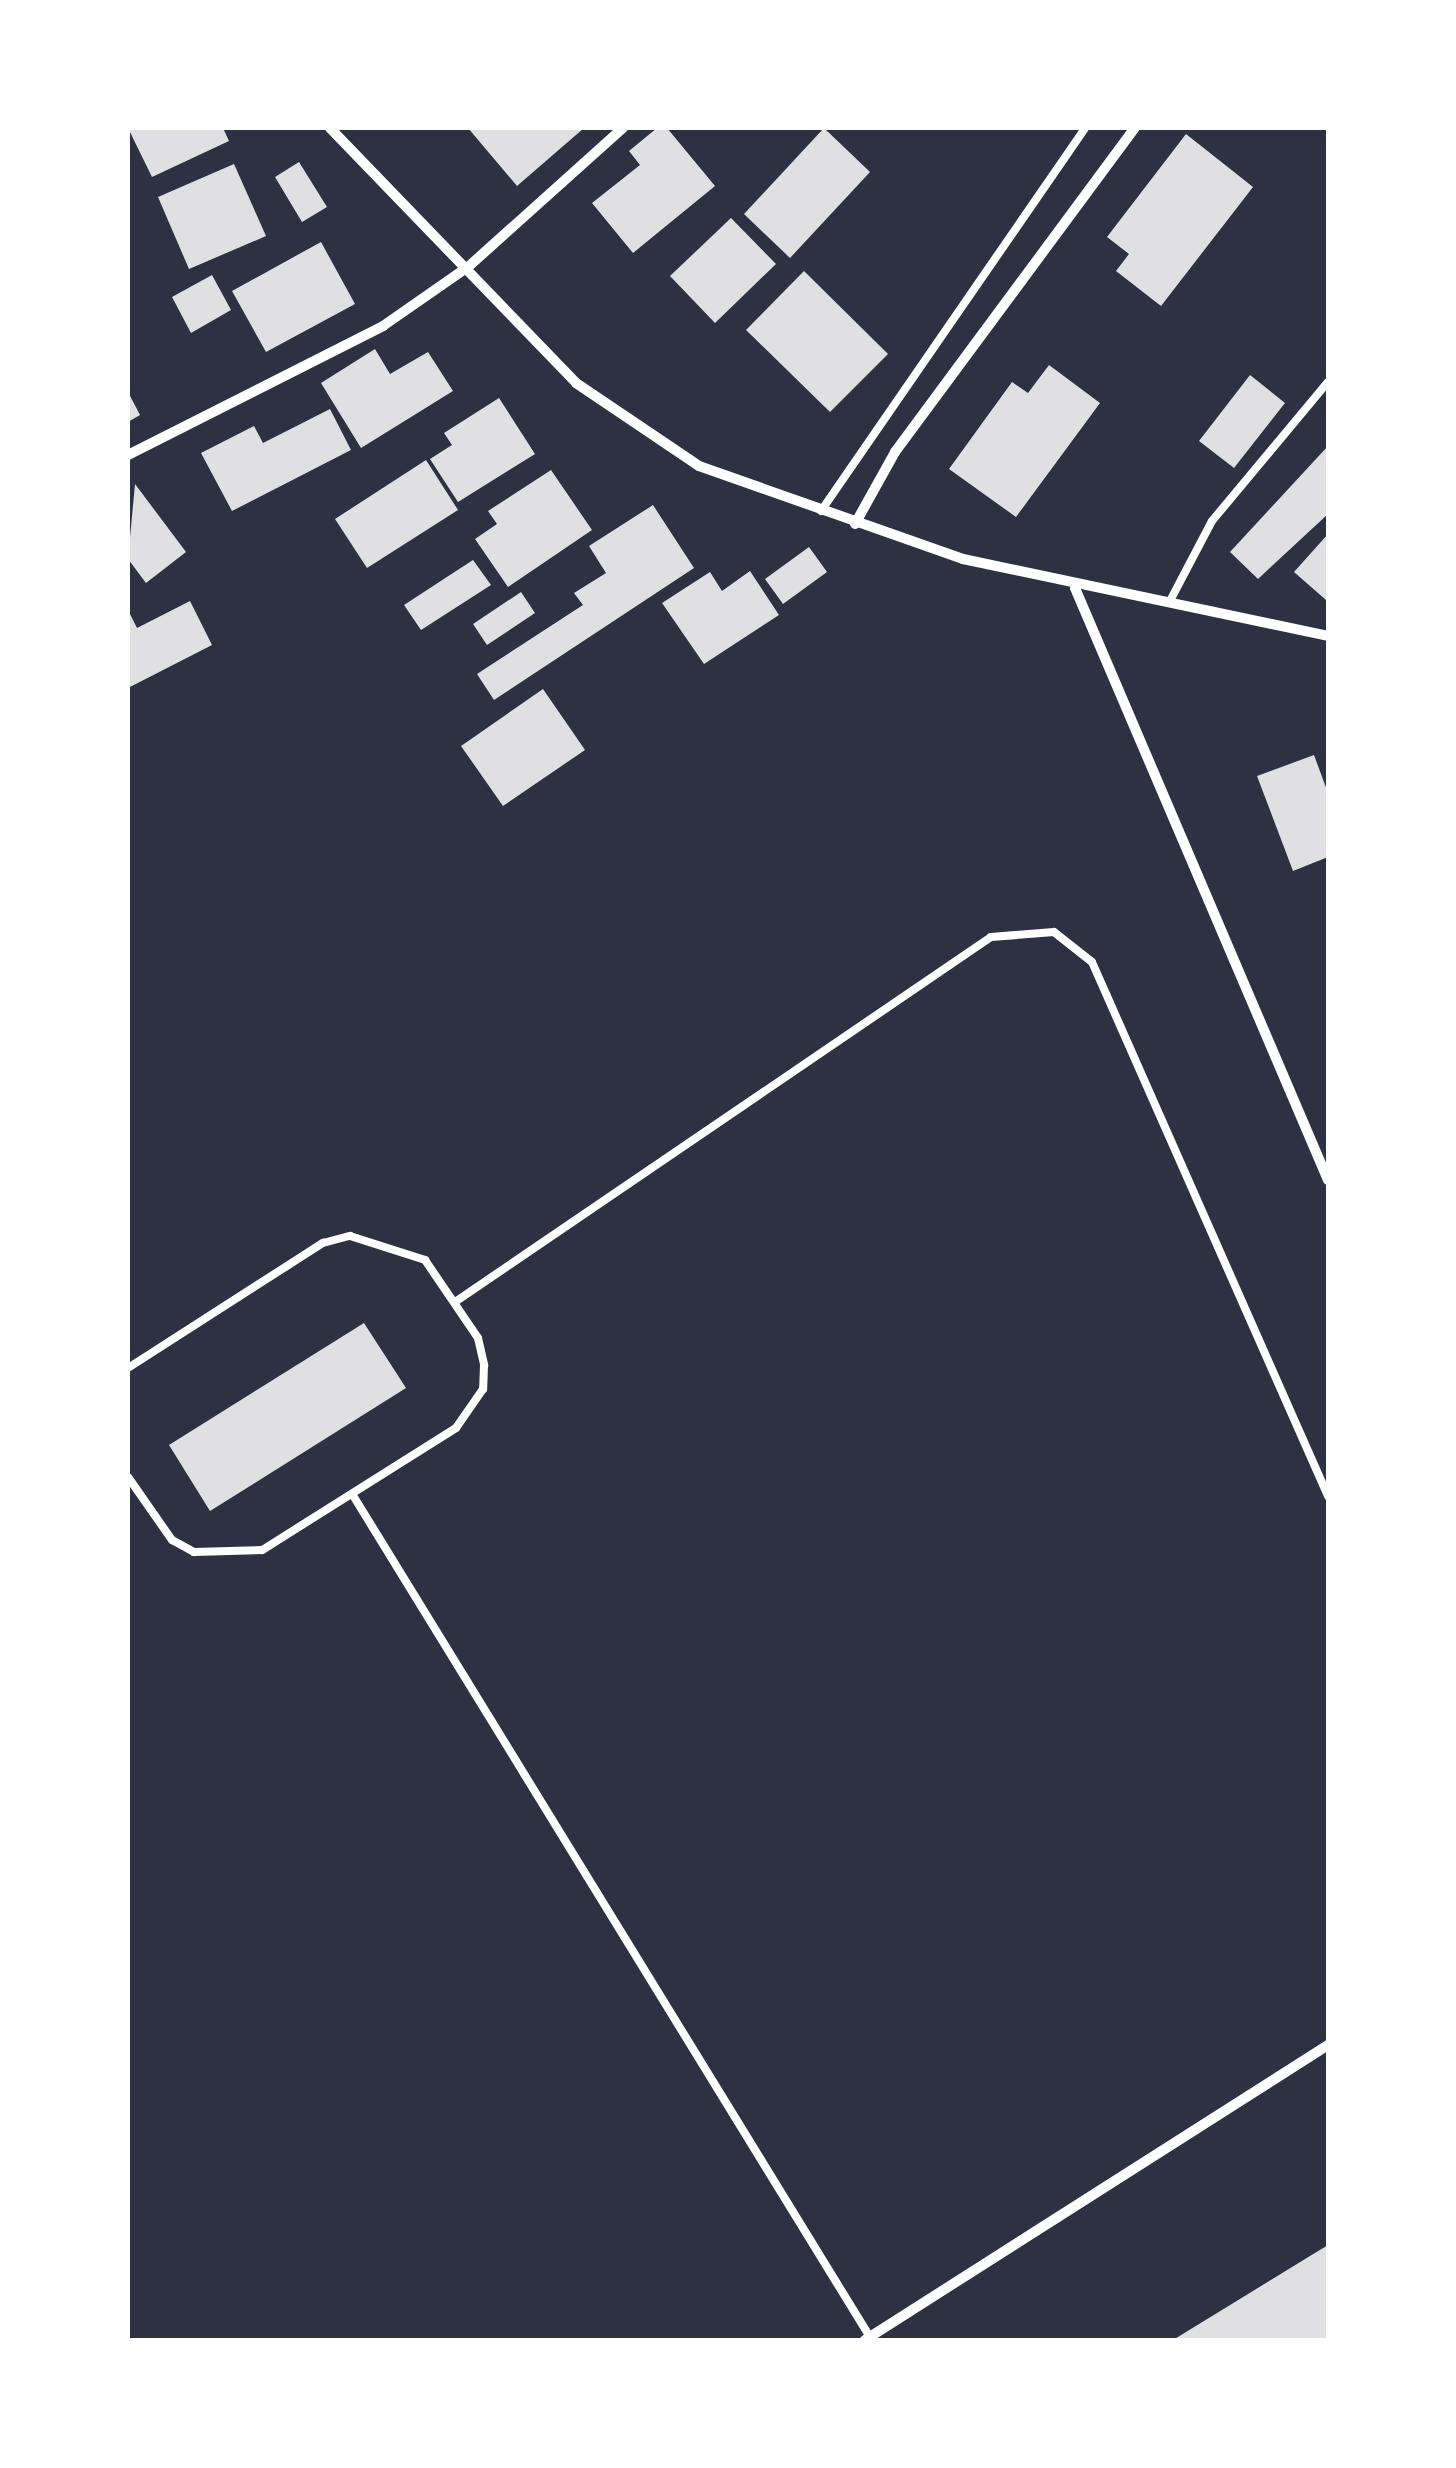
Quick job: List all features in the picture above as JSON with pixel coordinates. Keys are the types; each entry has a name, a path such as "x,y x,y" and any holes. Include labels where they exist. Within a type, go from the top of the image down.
{"street":[{"path":"330,128 468,266 576,383 638,431 699,466 856,524 1075,588 1170,599 1328,636"},
{"path":"128,455 383,326 468,266 623,128"},
{"path":"856,524 896,452 1135,128"},
{"path":"1075,588 1328,1180"},
{"path":"867,2339 1328,2045"}],"lane":[{"path":"822,511 1085,128"},
{"path":"1170,599 1212,521 1328,382"},
{"path":"455,1302 990,937 1054,932 1092,962 1328,1496"},
{"path":"128,1368 323,1243 350,1236 426,1260 478,1338 484,1389 456,1428 354,1497 262,1550 220,1558 172,1540 129,1484"},
{"path":"354,1497 867,2339"}],"building":[{"path":"128,128 223,128 229,141 152,177"},
{"path":"468,128 584,128 517,186"},
{"path":"657,128 667,128 715,186 633,253 592,203 640,165 629,151"},
{"path":"824,128 870,172 790,258 744,214"},
{"path":"1186,134 1253,187 1161,306 1116,271 1129,254 1107,237"},
{"path":"299,162 327,207 302,222 275,177"},
{"path":"234,164 266,236 189,269 158,197"},
{"path":"731,218 776,264 715,323 670,276"},
{"path":"321,242 355,304 266,352 232,291"},
{"path":"804,271 888,354 830,412 746,330"},
{"path":"212,275 231,310 191,333 172,297"},
{"path":"375,349 390,374 428,352 453,391 361,448 321,383"},
{"path":"1049,365 1100,403 1016,517 949,469 1012,382 1028,393"},
{"path":"1250,375 1285,403 1234,468 1199,441"},
{"path":"128,392 140,415 128,422"},
{"path":"499,398 535,454 458,502 430,459 452,445 444,433"},
{"path":"330,409 351,450 232,511 201,453 254,426 263,443"},
{"path":"1328,446 1328,514 1258,579 1230,552"},
{"path":"426,460 458,510 367,568 335,519"},
{"path":"551,470 592,530 508,587 475,539 497,524 488,511"},
{"path":"135,484 186,552 146,583 128,559"},
{"path":"653,505 694,568 494,700 477,674 583,605 574,593 606,573 589,546"},
{"path":"1328,534 1328,598 1326,600 1294,572"},
{"path":"809,547 827,572 783,604 765,579"},
{"path":"473,560 491,585 421,630 404,605"},
{"path":"750,571 779,615 704,664 662,603 710,572 722,591"},
{"path":"521,592 535,613 487,645 473,624"},
{"path":"190,601 212,645 128,688 128,610 137,628"},
{"path":"543,689 585,750 503,806 461,746"},
{"path":"1314,755 1328,793 1328,857 1293,871 1257,776"},
{"path":"364,1323 406,1388 210,1511 169,1445"},
{"path":"1328,2245 1328,2340 1173,2340"}]}
